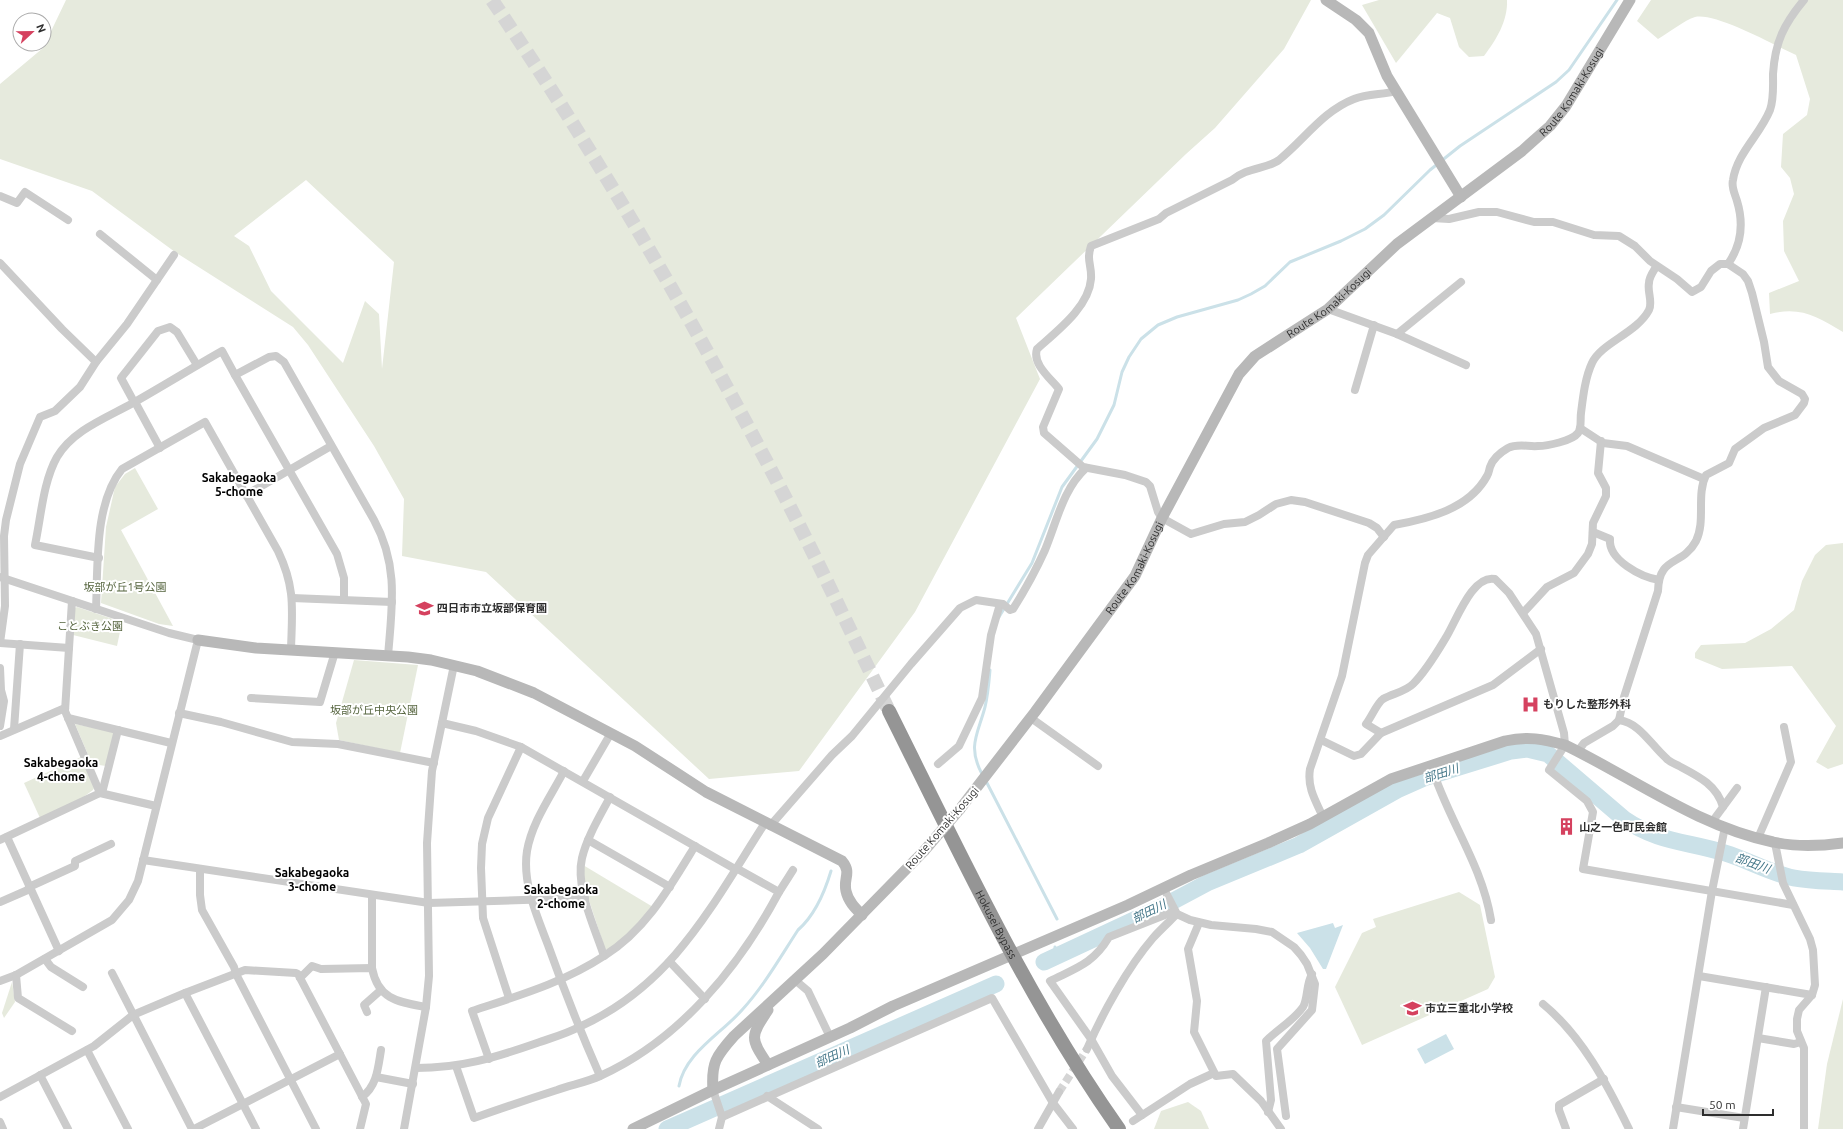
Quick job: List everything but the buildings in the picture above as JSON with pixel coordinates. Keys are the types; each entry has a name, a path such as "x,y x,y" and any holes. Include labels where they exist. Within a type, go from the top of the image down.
{"highway":[{"name":"Hokusei Bypass","path":"889,711 1012,954 1060,1039 1119,1129"}],"street":[{"path":"1326,0 1356,20 1369,33 1387,76 1461,197"},
{"name":"Route Komaki-Kosugi","path":"715,1094 712,1073 718,1053 734,1036 795,980 862,915 924,851 960,809 1031,718 1135,576 1162,518 1239,374 1255,356 1328,309 1397,244 1522,151 1550,126 1566,106 1630,0"},
{"path":"1728,264 1740,240 1742,231 1739,209 1732,185 1734,173 1744,152 1767,117 1772,100 1774,55 1778,42 1792,15 1804,0"},
{"path":"1384,537 1377,528 1369,523 1299,500 1284,501 1245,522 1224,524 1191,534 1162,518 1158,512 1150,486 1146,482 1125,475 1082,465 1044,432 1043,427 1059,389 1039,364 1036,356 1037,349 1080,308 1091,281 1091,268 1088,257 1091,246 1159,219 1166,213 1232,180 1240,174 1278,161 1311,128 1345,103 1374,94 1396,91"},
{"path":"0,196 17,203 25,192 68,220"},
{"path":"1432,218 1449,219 1479,212 1497,212 1534,222 1553,222 1594,235 1619,236 1636,246 1656,267 1673,276 1692,292 1701,287 1711,271 1720,264 1728,264 1743,274 1749,285 1764,342 1768,367 1779,381 1802,394 1805,401 1796,415 1764,428 1751,437 1735,449 1729,463 1710,472 1704,479 1700,529 1697,539 1689,552 1666,566 1658,580 1658,591 1624,697 1619,720 1613,726 1584,743 1578,751"},
{"path":"100,234 158,280"},
{"path":"69,648 0,643 5,606 3,578 4,536 6,520 20,464 40,416 55,411 80,387 96,362 128,324 174,255"},
{"path":"0,263 62,329 96,362"},
{"path":"1323,817 1308,780 1310,769 1342,676 1362,574 1368,555 1394,525 1422,520 1459,504 1477,488 1488,475 1495,458 1511,447 1516,445 1537,446 1574,437 1580,428 1583,400 1592,361 1606,347 1633,328 1650,309 1648,283 1656,267"},
{"path":"1397,334 1462,282"},
{"path":"1328,309 1397,334 1466,364"},
{"path":"1355,390 1374,325"},
{"path":"160,448 121,378 158,331 166,327 170,327 177,332 197,365"},
{"path":"99,558 35,545 47,484 57,458 69,442 92,425 222,351 337,554 344,578 344,599"},
{"path":"235,375 269,357 280,357 381,532 391,565 392,602 388,656"},
{"path":"96,609 101,526 111,485 122,469 205,422 284,563 291,582 291,650"},
{"path":"1580,428 1601,441 1627,446 1704,479"},
{"path":"1523,613 1547,587 1574,572 1588,554 1595,516 1606,496 1606,488 1598,473 1601,441"},
{"path":"246,495 331,446"},
{"path":"416,1068 456,1066 489,1059 579,1028 618,1005 670,962 700,925 736,868 768,824 832,755 852,736 911,664 960,608 976,600 1001,604 1010,610 1032,578 1070,486 1082,465"},
{"path":"1593,532 1610,539 1612,551 1618,561 1650,578 1658,580"},
{"path":"3,578 169,633 198,640 230,646 388,656 454,665 516,685 635,746 706,792 838,858 848,871 845,890 847,897 862,915"},
{"path":"1381,733 1366,724 1382,700 1402,692 1418,678 1454,625 1460,610 1478,582 1490,578 1499,581 1523,613 1536,634 1564,733 1565,745 1559,756 1550,766 1549,770 1587,801 1593,812 1583,869 1793,905"},
{"path":"292,598 392,602"},
{"path":"72,601 65,708 101,793"},
{"path":"938,764 959,746 982,698 991,636 1001,604"},
{"path":"0,981 16,975 105,925 119,914 134,892 198,640"},
{"path":"14,729 20,644"},
{"path":"1321,740 1354,756 1361,754 1381,733 1493,685 1541,649"},
{"path":"251,698 320,702 335,652"},
{"path":"404,1129 414,1084 426,1007 429,976 428,828 434,763 454,665"},
{"path":"0,668 2,705 0,726"},
{"path":"0,736 65,708"},
{"path":"179,713 221,722 286,740 338,744 434,763"},
{"path":"68,718 171,743"},
{"path":"1031,718 1098,766"},
{"path":"1619,720 1627,721 1634,725 1665,758 1702,778 1718,794 1723,807"},
{"path":"442,723 482,733 521,747 779,892"},
{"path":"1758,838 1791,762 1784,727"},
{"path":"101,793 118,730"},
{"path":"583,781 611,734"},
{"path":"633,1129 715,1094 768,1065 893,1006 1012,954 1165,891 1191,875 1268,843 1323,817 1391,779 1432,767 1514,739 1547,739 1565,745 1712,822 1758,838 1775,843 1807,845 1843,843"},
{"path":"509,998 483,918 481,868 485,828 500,790 521,747"},
{"path":"1432,767 1437,783 1480,876 1491,920"},
{"path":"564,771 537,822 529,844 526,866 532,900 579,1028 600,1076"},
{"path":"1712,822 1737,788"},
{"path":"59,951 30,888 3,839 101,793 156,806"},
{"path":"604,956 585,898 580,871 582,858 588,840 610,797"},
{"path":"1673,1129 1712,891 1720,845 1725,827"},
{"path":"588,840 670,887"},
{"path":"1775,843 1783,883 1810,939 1813,950 1815,985 1812,995 1799,1010 1797,1018 1797,1031 1804,1048 1804,1129"},
{"path":"0,902 75,866 75,861 111,844"},
{"path":"489,1059 472,1011 561,981 583,970 604,956 625,940 646,920 670,887 695,846"},
{"path":"143,860 372,896 429,903 585,898"},
{"path":"200,870 200,895 202,910 234,968 316,1129"},
{"path":"456,1066 474,1118 600,1076 631,1059 654,1043 705,999 739,958 760,927 793,870"},
{"path":"1165,891 1175,911 1199,922 1272,932 1294,947 1307,964 1315,984 1312,1010 1277,1049 1286,1116"},
{"path":"372,896 373,976 381,990 395,1001 426,1007"},
{"path":"1087,1049 1096,1027 1139,955 1175,911"},
{"path":"1142,1115 1112,1076 1091,1039 1050,981 1090,962 1109,938 1175,911"},
{"path":"1199,922 1188,948 1197,1001 1194,1032 1216,1076 1233,1074 1261,1101 1281,1129"},
{"path":"45,959 51,967 83,987"},
{"path":"670,962 705,999"},
{"path":"300,978 312,966 321,969 372,968"},
{"path":"0,1097 87,1050 133,1015 185,993 245,970 296,973 366,1104 366,1110 360,1129"},
{"path":"112,972 193,1129 340,1054"},
{"path":"1268,1112 1272,1100 1266,1042 1289,1023 1304,1006 1307,982 1312,974"},
{"path":"16,975 18,998 72,1031"},
{"path":"1698,976 1812,995"},
{"path":"795,980 808,991 830,1037"},
{"path":"1743,1129 1766,987"},
{"path":"367,1012 364,1005 381,990"},
{"path":"185,993 256,1129"},
{"path":"768,1065 756,1048 754,1038 757,1028 779,995"},
{"path":"721,1114 992,998 1053,1103 1073,1129"},
{"path":"1544,1004 1563,1021 1604,1079 1629,1129"},
{"path":"1758,1038 1794,1044 1801,1042"},
{"path":"87,1050 128,1129"},
{"path":"362,1097 370,1091 376,1077 381,1050"},
{"path":"1133,1121 1190,1084 1214,1073"},
{"path":"40,1075 68,1129"},
{"path":"376,1077 414,1084"},
{"path":"1566,1129 1558,1110 1559,1105 1604,1079"},
{"path":"1038,1129 1059,1092"},
{"path":"715,1094 721,1114 719,1129"},
{"path":"766,1096 818,1129"},
{"path":"1676,1107 1744,1118"}],"green space":[{"path":"66,0 1311,0 1284,49 1215,128 1186,154 1016,318 1040,379 915,612 799,771 709,779 486,572 402,556 404,499 374,446 308,345 293,327 175,252 92,191 0,159 0,84 38,52 52,52 52,29","holes":["306,180 394,262 382,369 379,314 365,301 343,363 271,291 249,246 234,236"]},
{"path":"1379,0 1507,0 1507,8 1500,30 1484,56 1469,57 1459,47 1450,18 1437,13 1396,63 1362,5"},
{"path":"1651,0 1843,0 1843,332 1817,318 1800,312 1791,311 1770,314 1769,293 1799,281 1784,251 1783,221 1794,194 1790,178 1781,167 1783,134 1807,115 1810,99 1796,55 1730,24 1704,17 1695,17 1658,39 1637,21"},
{"name":"坂部が丘1号公園","path":"135,468 158,509 121,530 173,626 159,624 101,603 106,527 115,487 125,474"},
{"path":"1843,543 1843,764 1828,769 1816,762 1836,726 1792,666 1722,669 1695,658 1695,653 1701,645 1745,643 1771,629 1794,610 1802,581 1815,555 1826,545"},
{"name":"ことぶき公園","path":"77,607 122,622 117,646 73,635 75,608"},
{"name":"坂部が丘中央公園","path":"354,660 418,665 400,753 339,740 336,723"},
{"path":"75,724 114,732 106,766 92,764"},
{"path":"81,757 94,788 93,790 78,801 40,818 24,783"},
{"path":"583,865 653,907 637,925 609,950 605,949 585,888"},
{"path":"1459,892 1480,905 1495,977 1488,989 1362,1045 1335,987 1362,933 1376,927 1373,919"},
{"path":"12,982 15,1002 4,1018 2,1013"},
{"path":"1843,999 1843,1129 1818,1129 1827,1064"},
{"path":"1188,1102 1201,1111 1209,1129 1154,1129 1161,1111"}],"water":[{"path":"1333,923 1335,928 1343,925 1326,969 1323,969 1310,948 1297,933"},
{"path":"1446,1034 1454,1049 1425,1064 1417,1049"}],"waterway":[{"path":"999,617 1032,563 1062,487 1097,439 1114,405 1122,372 1129,357 1141,339 1158,325 1177,317 1238,300 1251,294 1265,286 1290,262 1341,241 1365,229 1384,215 1430,170 1460,146 1556,82 1569,70 1617,0"},
{"path":"982,774 975,756 975,740 986,702 990,670"},
{"name":"部田川","path":"1044,962 1162,907 1207,883 1299,845 1397,790 1424,778 1511,751 1527,749 1548,754 1624,819 1649,833 1725,853 1785,876 1806,880 1843,882"},
{"path":"987,783 1057,919"},
{"path":"679,1086 688,1064 696,1054 734,1019 765,981 798,930 814,910 826,887 831,871"},
{"path":"1054,957 1055,947"},
{"name":"部田川","path":"667,1129 996,984"}],"tunnel":[{"path":"492,0 567,114 603,172 705,348 786,498 889,711"},
{"path":"1059,1092 1087,1049"}],"place":[{"name":"四日市市立坂部保育園","path":"424,608"},
{"name":"もりした整形外科","path":"1530,704"},
{"name":"山之一色町民会館","path":"1566,827"},
{"name":"市立三重北小学校","path":"1412,1008"}],"district":[{"name":"Sakabegaoka 5-chome","path":"239,484"},
{"name":"Sakabegaoka 4-chome","path":"61,769"},
{"name":"Sakabegaoka 3-chome","path":"312,879"},
{"name":"Sakabegaoka 2-chome","path":"561,896"}]}
